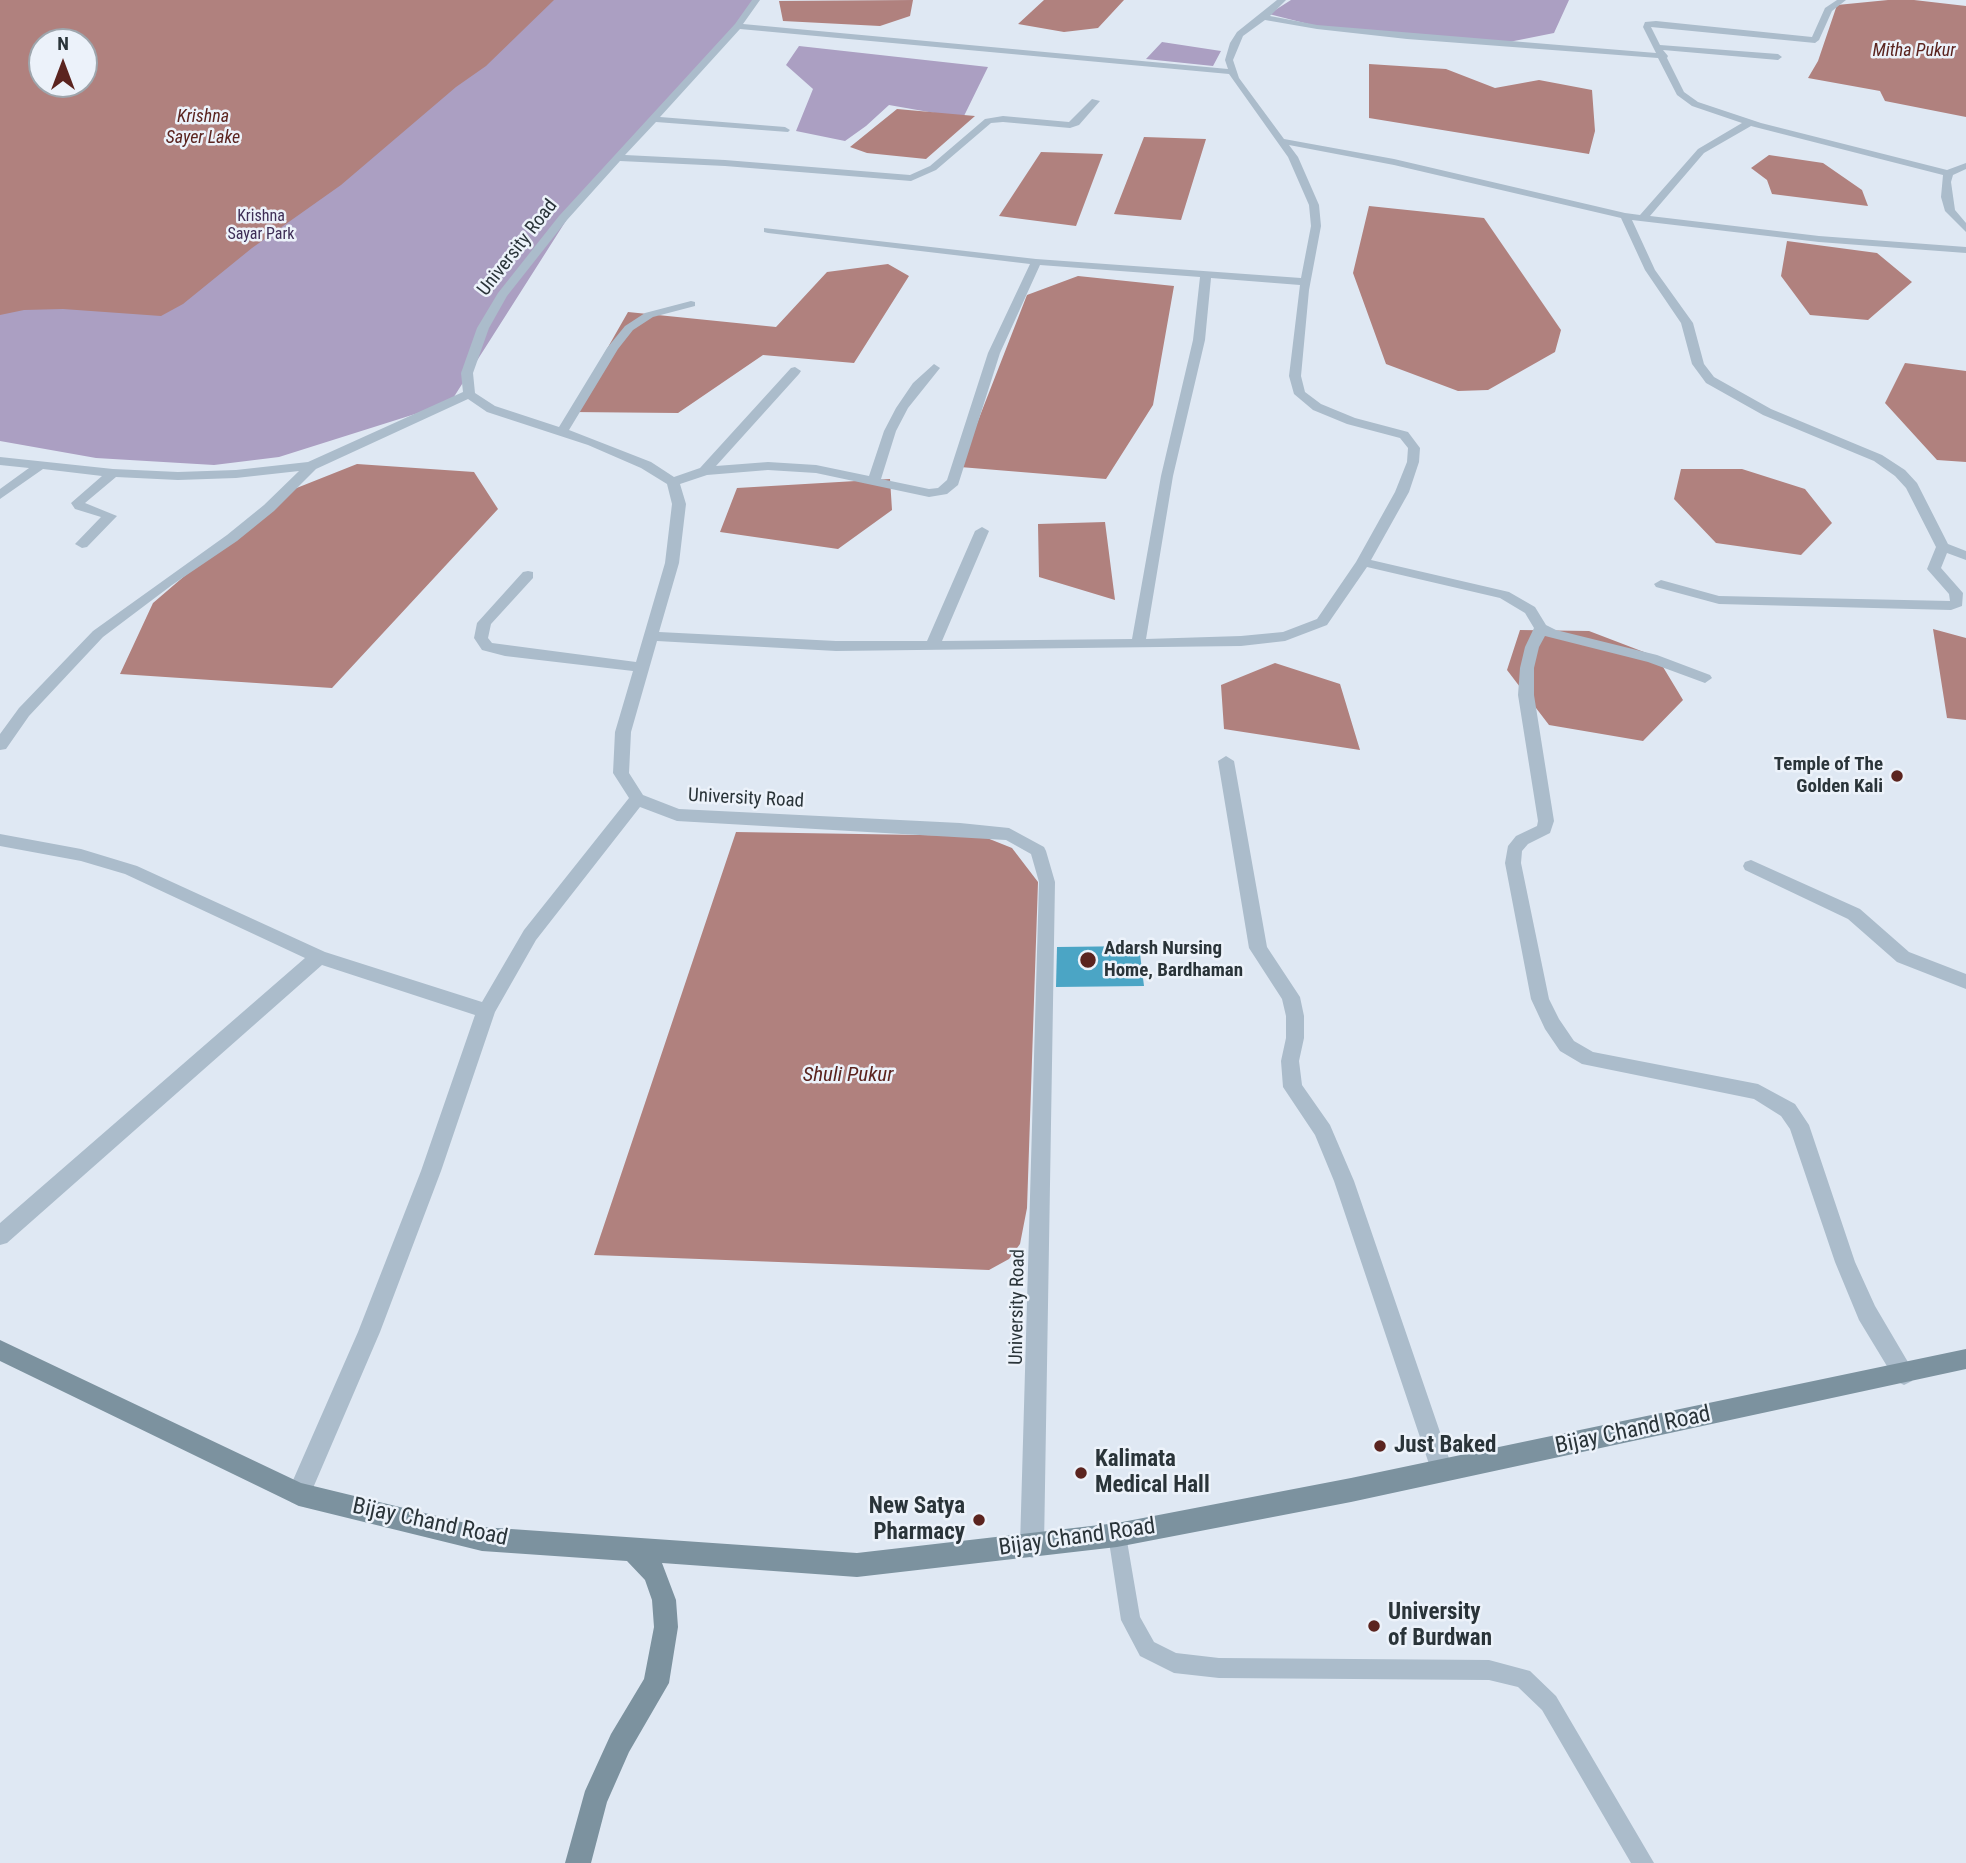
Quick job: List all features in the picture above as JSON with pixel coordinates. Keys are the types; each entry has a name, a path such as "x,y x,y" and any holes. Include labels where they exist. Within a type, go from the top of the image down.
{"main road":[{"name":"Bijay Chand Road","path":"0,1350 299,1494 482,1539 857,1565 1118,1535 1442,1470 1966,1359"},
{"path":"578,1863 599,1788 620,1742 656,1684 666,1627 664,1600 654,1572 634,1551"}],"street":[{"name":"University Road","path":"469,394 467,373 483,328 502,295 564,218 738,26 756,0"},
{"path":"649,636 836,646 1138,644 1241,641 1285,636 1321,622 1363,562 1402,492 1413,462 1414,448 1404,435 1351,421 1317,407 1300,394 1295,376 1305,282 1316,226 1314,205 1300,170 1231,72 1229,60 1240,34 1282,0"},
{"path":"1842,0 1828,10 1815,40 1648,24 1685,99 1750,122 1948,173 1966,166"},
{"path":"1264,17 1317,27 1408,36 1664,56"},
{"path":"738,26 1231,72"},
{"path":"1658,47 1778,57"},
{"path":"619,158 832,170 911,178 933,168 988,121 1003,119 1070,125 1076,123 1095,101"},
{"path":"653,119 786,130"},
{"path":"1643,218 1701,151 1750,122"},
{"path":"1281,141 1394,162 1625,216 1819,239 1966,250"},
{"path":"1948,173 1946,197 1950,211 1964,225"},
{"path":"1625,216 1650,270 1687,323 1699,364 1710,380 1732,395 1878,458 1900,472 1912,486 1943,547 1966,556"},
{"path":"768,230 1036,262 1305,282"},
{"path":"673,482 705,471 768,466 816,469 929,493 942,491 953,482 994,353 1036,262"},
{"path":"1138,644 1167,475 1199,340 1206,275"},
{"path":"562,432 613,348 629,328 649,315 691,304"},
{"path":"874,480 890,431 902,408 934,368"},
{"path":"705,471 795,370"},
{"path":"0,461 113,473 236,474 311,466 469,394 491,409 562,432 646,465 673,482 679,504 672,564 623,732 621,774 637,799 530,935 486,1011 431,1171 369,1332 299,1494"},
{"path":"0,495 41,465"},
{"path":"0,745 24,712 98,634 232,538 269,508 311,466"},
{"path":"82,544 110,516 78,503 113,473"},
{"path":"933,645 982,531"},
{"path":"1661,584 1731,601 1840,601 1946,607 1957,603 1956,593 1934,569 1943,547"},
{"path":"1363,562 1504,595 1530,610 1541,628 1652,658 1705,678"},
{"path":"528,575 484,623 481,638 487,647 641,667"},
{"path":"1541,628 1532,647 1527,668 1526,695 1546,821 1544,829 1535,836 1522,840 1514,850 1513,863 1540,999 1552,1024 1567,1046 1589,1059 1758,1092 1788,1110 1799,1125 1845,1262 1867,1313 1904,1374"},
{"path":"1226,761 1258,948 1291,997 1295,1016 1295,1038 1290,1061 1293,1087 1322,1131 1344,1181 1442,1470"},
{"name":"University Road","path":"637,799 677,815 961,829 1009,834 1038,851 1048,882 1032,1546"},
{"path":"0,840 71,852 131,870 318,957 486,1011"},
{"path":"1751,866 1854,914 1903,957 1966,982"},
{"path":"0,1236 318,957"}],"lane":[{"path":"1118,1535 1131,1620 1147,1649 1174,1664 1219,1668 1489,1670 1522,1678 1549,1703 1643,1863"}],"green space":[{"name":"Krishna Sayar Park","path":"0,0 756,0 738,26 576,205 450,403 279,457 214,465 96,458 0,441"},
{"path":"1291,0 1569,0 1554,33 1509,42 1316,26 1269,14"},
{"path":"1162,42 1221,51 1213,66 1146,59"},
{"path":"799,46 988,67 963,118 889,105 845,141 796,131 813,89 786,65"}],"water":[{"name":"Krishna Sayer Lake","path":"0,0 554,0 486,66 456,87 341,185 252,248 183,304 161,316 63,309 24,310 0,315"},
{"path":"913,0 910,16 880,26 783,21 779,1"},
{"path":"1044,0 1124,0 1098,28 1064,32 1018,24"},
{"name":"Mitha Pukur","path":"1888,0 1966,6 1966,117 1885,101 1880,91 1808,78 1818,61 1837,5"},
{"path":"1369,64 1446,69 1495,88 1539,80 1592,90 1595,131 1589,154 1369,118"},
{"path":"897,109 975,116 926,159 867,153 850,147"},
{"path":"1144,137 1206,139 1181,220 1114,214"},
{"path":"1041,152 1103,154 1076,226 999,216"},
{"path":"1769,155 1823,163 1862,190 1868,206 1772,194 1767,180 1751,168"},
{"path":"1369,206 1484,218 1561,330 1555,352 1488,390 1458,391 1386,364 1353,273"},
{"path":"1787,241 1877,253 1912,282 1868,320 1810,315 1781,276"},
{"path":"888,264 909,276 854,363 763,355 678,413 571,412 628,312 776,327 827,272"},
{"path":"1078,276 1174,286 1153,405 1106,479 960,467 1027,295"},
{"path":"1905,363 1966,371 1966,462 1937,460 1885,403"},
{"path":"357,464 474,472 498,509 332,688 120,674 153,603 279,495"},
{"path":"1681,469 1742,469 1805,489 1832,523 1801,555 1716,543 1674,499"},
{"path":"890,479 892,510 838,549 720,532 737,488"},
{"path":"1105,522 1115,600 1039,577 1038,524"},
{"path":"1933,629 1966,638 1966,720 1947,718"},
{"path":"1520,630 1589,631 1657,657 1683,700 1643,741 1549,725 1507,670"},
{"path":"1275,663 1340,684 1360,750 1224,729 1221,685"},
{"name":"Shuli Pukur","path":"736,832 982,836 1012,848 1038,882 1027,1208 1020,1244 1009,1259 989,1270 594,1255"}],"building":[{"path":"1139,946 1144,986 1056,987 1057,947"}],"place":[{"name":"Temple of The Golden Kali","path":"1897,776"},
{"name":"Adarsh Nursing Home, Bardhaman","path":"1088,960"},
{"name":"Just Baked","path":"1380,1446"},
{"name":"Kalimata Medical Hall","path":"1081,1473"},
{"name":"New Satya Pharmacy","path":"979,1520"},
{"name":"University of Burdwan","path":"1374,1626"}]}
